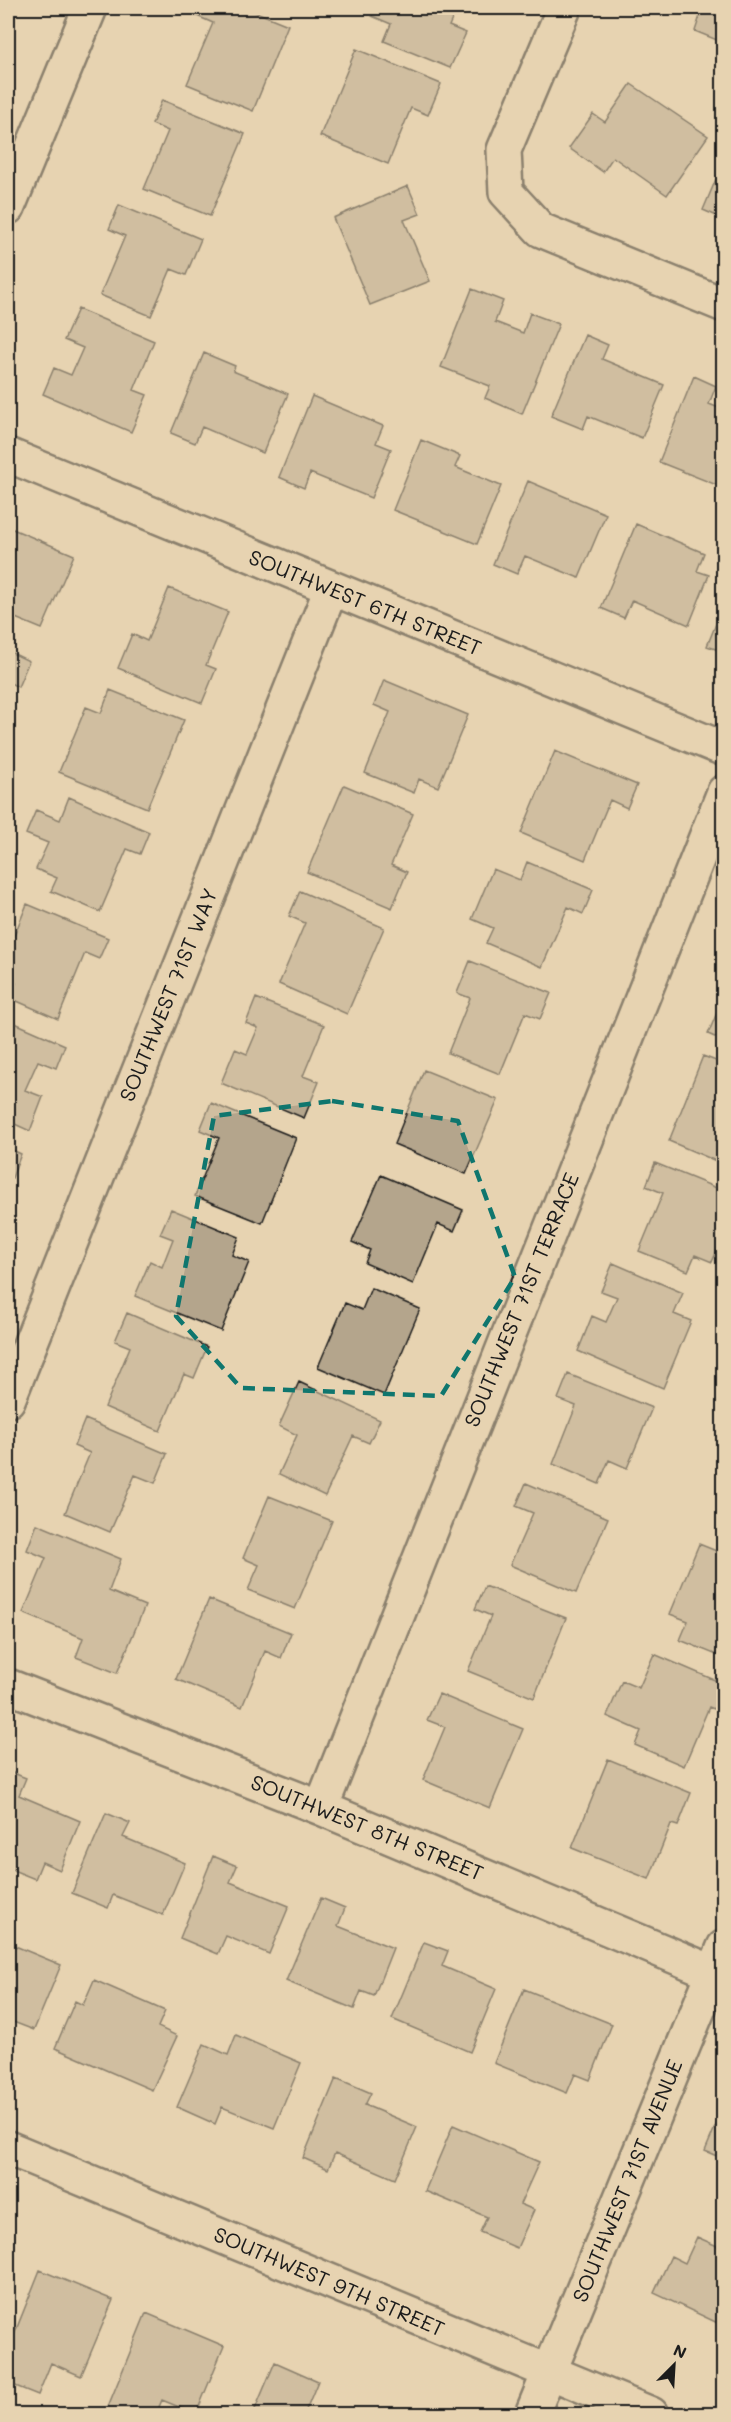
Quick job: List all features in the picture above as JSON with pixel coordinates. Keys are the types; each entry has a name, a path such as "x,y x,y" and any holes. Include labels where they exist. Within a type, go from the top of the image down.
{"street":[{"path":"8,207 90,8"},
{"path":"564,8 504,150 506,192 541,230 723,305"},
{"name":"SOUTHWEST 6TH STREET","path":"8,455 723,749"},
{"name":"SOUTHWEST 71ST WAY","path":"8,1400 331,589"},
{"name":"SOUTHWEST 71ST TERRACE","path":"321,1808 723,792"},
{"name":"SOUTHWEST 8TH STREET","path":"8,1686 720,1965"},
{"name":"SOUTHWEST 71ST AVENUE","path":"532,2415 720,1965"},
{"name":"SOUTHWEST 9TH STREET","path":"8,2148 651,2415"}],"highlighted area":[{"path":"332,1101 458,1121 515,1277 441,1396 241,1388 176,1316 214,1116"}],"building":[{"path":"200,8 246,8 288,25 253,111 187,84 213,23 197,16"},
{"path":"375,8 457,8 449,26 466,33 450,68 384,41 391,24 372,16"},
{"path":"678,8 724,8 724,43 695,31 700,16"},
{"path":"356,49 441,84 428,115 411,108 388,164 320,136"},
{"path":"631,84 708,136 667,195 613,157 603,172 569,148 593,114 605,122"},
{"path":"162,100 245,134 210,216 144,189 168,131 152,124"},
{"path":"724,160 724,219 703,210"},
{"path":"408,186 420,214 404,220 430,281 370,305 333,218"},
{"path":"119,205 201,239 186,275 171,269 151,316 100,295 125,236 109,229"},
{"path":"472,289 503,301 495,322 523,333 530,313 559,324 522,414 485,398 490,386 441,367"},
{"path":"78,309 154,341 134,390 147,395 131,432 43,394 54,368 71,375 83,348 64,340"},
{"path":"585,335 608,345 602,359 664,385 642,438 588,416 583,429 551,416"},
{"path":"204,353 235,366 233,371 288,394 263,453 202,427 195,443 171,433"},
{"path":"694,376 716,386 709,404 724,410 724,488 659,462"},
{"path":"312,396 383,426 376,443 391,449 371,498 310,473 304,488 279,477"},
{"path":"421,440 460,456 455,467 501,486 477,544 393,510"},
{"path":"528,481 606,514 579,578 525,556 517,574 493,564"},
{"path":"636,524 704,553 697,571 709,575 689,625 632,600 624,618 601,608"},
{"path":"8,527 74,555 42,629 8,615"},
{"path":"169,588 228,612 206,665 216,669 202,703 118,668 132,634 147,641"},
{"path":"724,604 724,652 707,646"},
{"path":"8,651 29,661 18,687 8,682"},
{"path":"384,680 468,715 438,787 419,779 414,793 365,773 390,712 374,705"},
{"path":"110,690 184,720 147,808 59,772 86,707 101,713"},
{"path":"555,751 637,785 627,808 610,800 585,860 521,833"},
{"path":"344,785 413,814 391,865 407,872 392,908 307,872"},
{"path":"69,797 149,832 140,854 127,849 100,912 51,891 57,878 36,869 48,843 26,834 36,810 60,820"},
{"path":"527,862 593,890 583,914 568,907 542,967 486,943 493,928 472,919 493,869 520,880"},
{"path":"300,891 384,928 347,1014 279,984 305,923 289,916"},
{"path":"27,904 108,938 99,959 85,953 58,1019 10,998 16,983 8,979 8,951"},
{"path":"470,961 551,993 540,1019 525,1013 500,1074 448,1053 470,998 457,993"},
{"path":"256,998 324,1025 303,1076 319,1082 304,1118 221,1083 235,1049 247,1054 258,1028 246,1023"},
{"path":"724,1001 724,1041 708,1034"},
{"path":"8,1020 65,1045 56,1068 38,1061 25,1090 43,1097 30,1131 8,1121"},
{"path":"703,1056 724,1064 724,1143 716,1161 669,1141"},
{"path":"424,1070 498,1100 466,1174 394,1144"},
{"path":"211,1103 296,1138 262,1223 195,1196 219,1138 200,1130"},
{"path":"8,1148 21,1154 12,1178 8,1176"},
{"path":"655,1163 724,1191 724,1235 712,1262 695,1255 688,1271 639,1251 663,1193 646,1186"},
{"path":"381,1175 463,1210 454,1231 438,1224 413,1284 365,1263 370,1250 352,1242"},
{"path":"171,1209 239,1237 232,1255 249,1262 221,1331 135,1296 150,1261 162,1267 173,1239 160,1234"},
{"path":"613,1263 683,1293 674,1314 691,1321 663,1388 578,1351 592,1316 606,1322 617,1297 601,1291"},
{"path":"371,1288 420,1309 384,1395 318,1367 345,1303 362,1310"},
{"path":"127,1313 207,1347 194,1378 184,1374 160,1431 105,1407 130,1347 115,1341"},
{"path":"568,1374 652,1408 627,1468 609,1460 599,1484 553,1464 576,1406 558,1399"},
{"path":"299,1382 380,1420 369,1443 353,1436 325,1496 279,1474 297,1435 279,1426"},
{"path":"85,1419 167,1454 155,1483 135,1475 110,1532 65,1513 90,1453 74,1446"},
{"path":"526,1483 608,1518 576,1593 510,1565 533,1513 516,1506"},
{"path":"269,1496 332,1521 295,1609 248,1590 259,1565 243,1558"},
{"path":"37,1524 121,1559 109,1591 145,1606 117,1673 76,1657 83,1638 23,1613 46,1558 27,1550"},
{"path":"699,1544 724,1554 724,1658 680,1640 688,1621 670,1614"},
{"path":"485,1586 566,1618 534,1698 468,1671 491,1616 475,1609"},
{"path":"209,1599 291,1633 281,1658 265,1651 242,1707 176,1679"},
{"path":"654,1654 724,1684 724,1713 709,1707 684,1766 635,1745 641,1731 607,1716 622,1681 639,1688"},
{"path":"439,1694 523,1729 490,1808 423,1780 445,1727 427,1720"},
{"path":"608,1759 691,1793 678,1826 671,1824 649,1879 572,1848"},
{"path":"8,1771 26,1778 19,1795 80,1821 60,1870 42,1862 35,1879 8,1868"},
{"path":"106,1813 130,1823 123,1837 185,1863 163,1915 113,1895 108,1908 72,1893"},
{"path":"213,1856 237,1866 230,1882 289,1906 269,1954 226,1936 218,1954 180,1938"},
{"path":"321,1898 345,1908 338,1926 393,1948 374,1996 361,1991 354,2009 286,1981"},
{"path":"424,1942 448,1951 442,1966 496,1989 470,2052 392,2019"},
{"path":"8,1943 61,1965 34,2030 8,2020"},
{"path":"94,1980 165,2011 158,2027 177,2036 152,2090 55,2048 75,2001 83,2005"},
{"path":"524,1989 612,2024 590,2080 575,2074 567,2093 494,2063"},
{"path":"236,2035 301,2063 274,2128 222,2107 215,2124 177,2107 204,2044 228,2055"},
{"path":"336,2078 371,2093 365,2105 417,2127 395,2179 335,2153 328,2169 303,2158"},
{"path":"724,2106 724,2159 705,2151"},
{"path":"453,2125 539,2162 520,2204 534,2210 517,2248 480,2232 487,2217 425,2191"},
{"path":"697,2237 724,2249 724,2326 654,2293 671,2256 685,2263"},
{"path":"40,2270 113,2300 81,2376 51,2363 38,2395 8,2383 8,2350"},
{"path":"146,2313 224,2346 196,2414 162,2400 156,2414 105,2414"},
{"path":"275,2362 318,2381 306,2410 317,2414 253,2414"}]}
